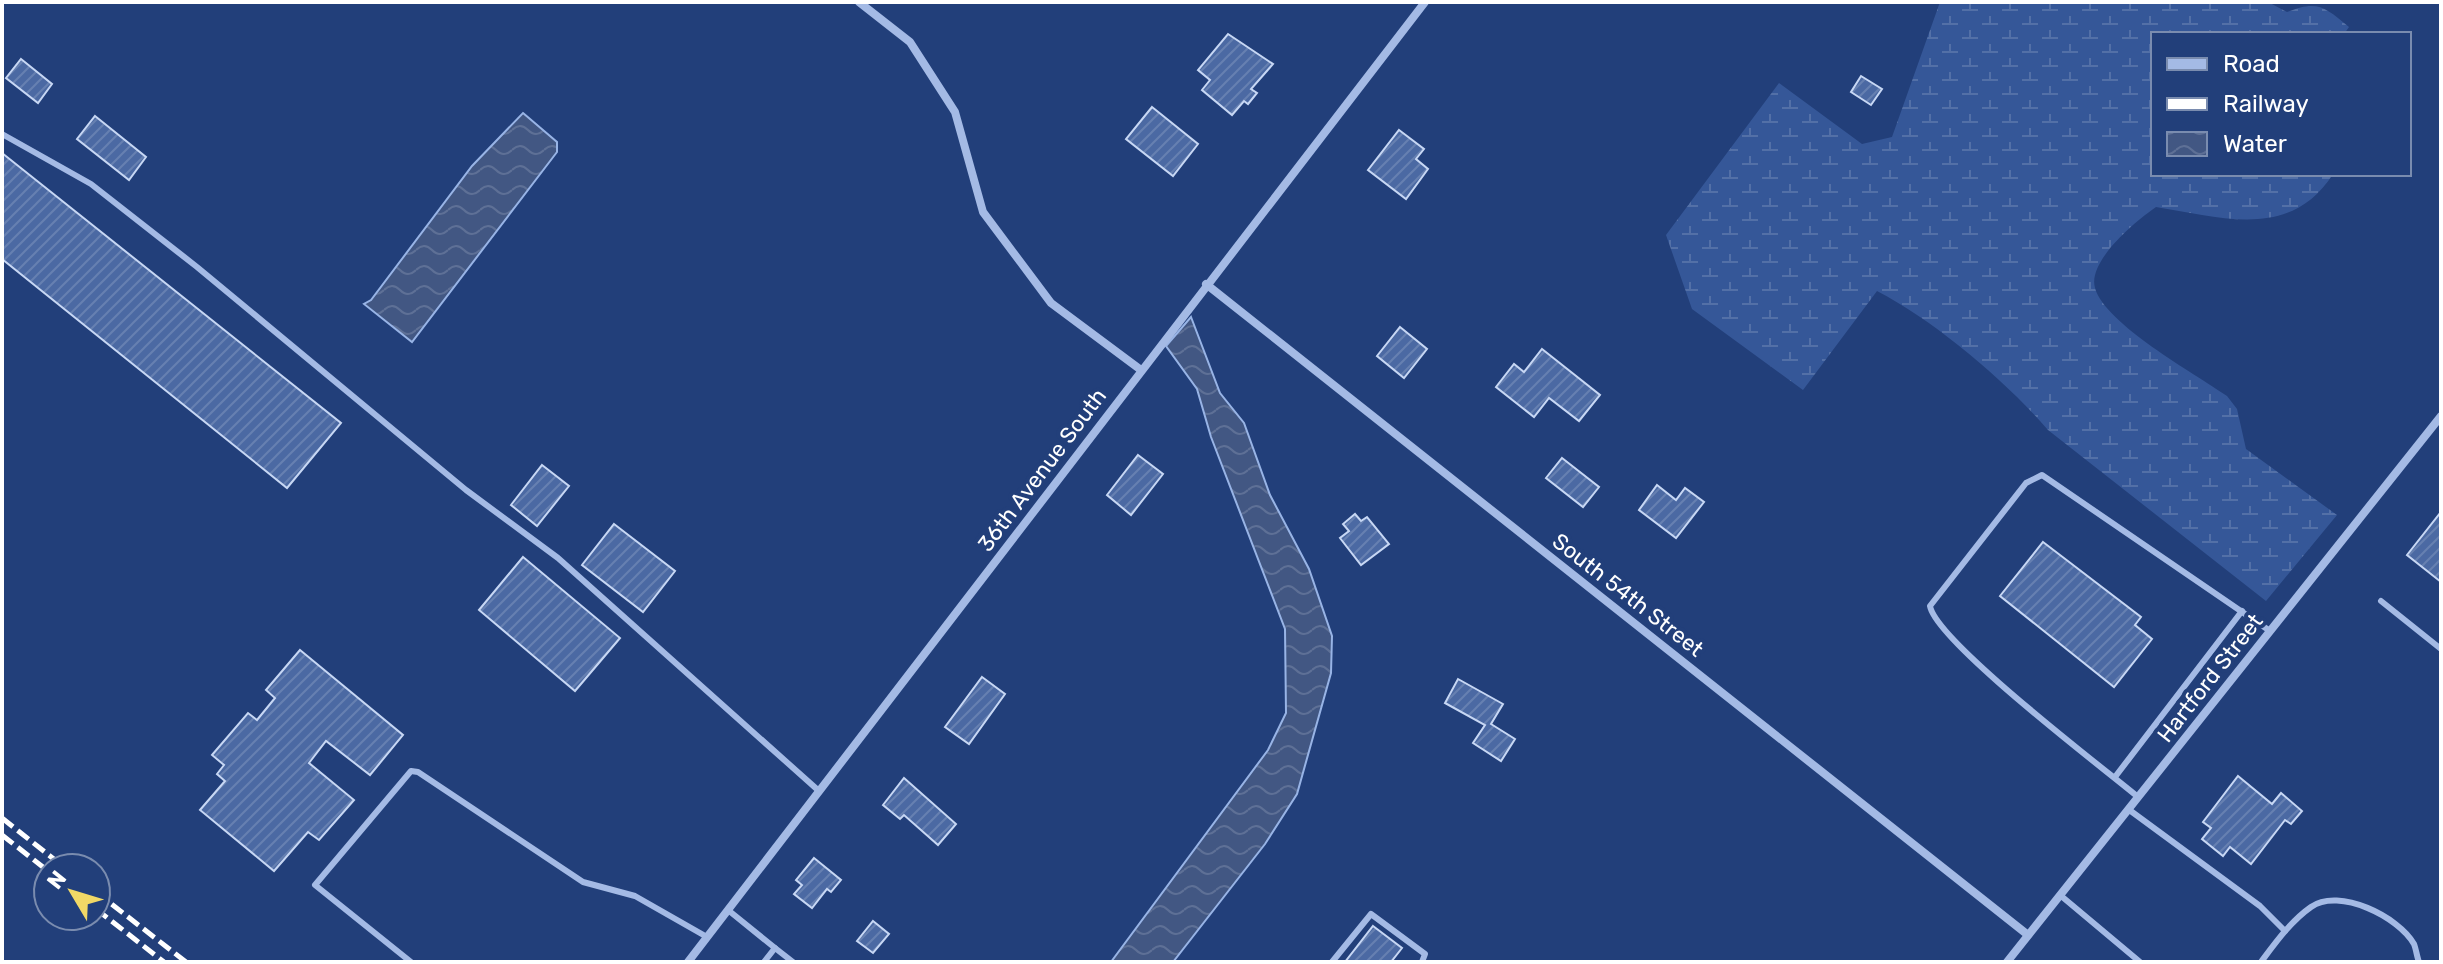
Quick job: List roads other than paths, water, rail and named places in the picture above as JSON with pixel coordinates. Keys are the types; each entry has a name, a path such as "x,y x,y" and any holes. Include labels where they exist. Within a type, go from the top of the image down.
{"street":[{"path":"859,2 910,42 955,112 983,212 1051,303 1141,370"},
{"name":"36th Avenue South","path":"690,961 1425,2"},
{"name":"South 54th Street","path":"1206,284 2028,935"},
{"name":"Hartford Street","path":"2007,962 2441,416"}],"lane":[{"path":"2,134 91,184 197,267 466,490 558,558 819,791"},
{"path":"2138,797 1964,650 1931,614 1930,606 2026,483 2042,475 2270,631"},
{"path":"2381,601 2441,649"},
{"path":"2115,777 2242,611"},
{"path":"411,962 315,885 406,774 418,772 583,882 635,896 707,937"},
{"path":"2128,809 2260,906 2285,931"},
{"path":"2060,895 2140,962"},
{"path":"2261,962 2285,931 2314,904 2347,901 2387,917 2414,944 2419,962"},
{"path":"728,910 793,962"},
{"path":"1332,962 1371,914 1425,954 1422,962"},
{"path":"764,962 775,948"}],"water":[{"path":"523,113 557,142 557,152 412,342 364,304 371,300 472,166"},
{"path":"1191,317 1220,393 1244,423 1270,495 1309,569 1332,636 1331,673 1297,794 1265,844 1173,962 1111,962 1268,750 1286,713 1285,629 1211,437 1197,389 1166,346"}],"railway":[{"path":"2,818 45,852"},
{"path":"2,835 32,858"},
{"path":"112,904 186,962"},
{"path":"112,921 164,962"}]}
